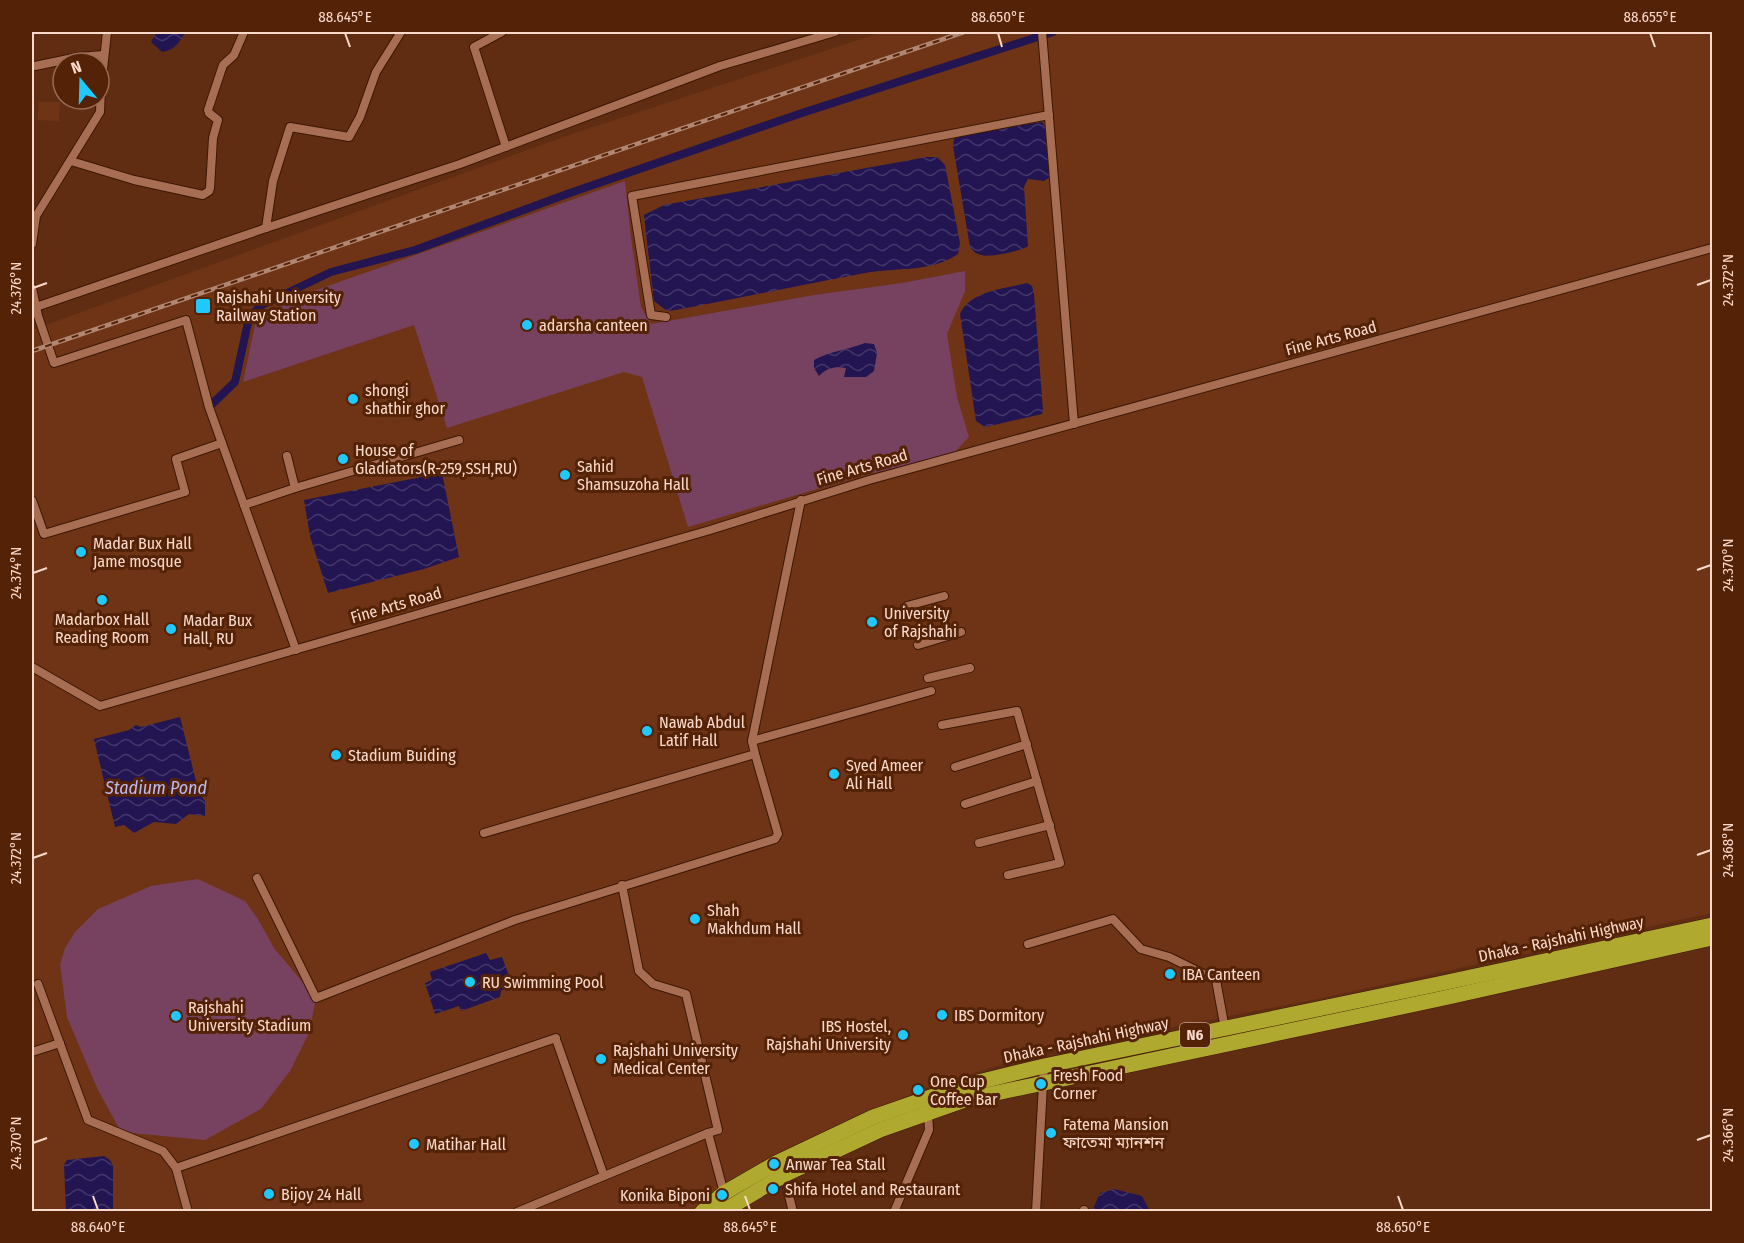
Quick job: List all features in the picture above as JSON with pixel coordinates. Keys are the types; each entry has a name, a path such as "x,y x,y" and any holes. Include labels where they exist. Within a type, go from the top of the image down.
{"highway":[{"name":"Dhaka - Rajshahi Highway","path":"702,1212 724,1193 776,1163 873,1117 962,1086 1044,1066 1713,925"},
{"name":"Dhaka - Rajshahi Highway","path":"722,1212 784,1175 880,1130 968,1099 1713,938"}],"street":[{"path":"105,51 107,32"},
{"path":"71,161 134,180 203,195 209,191 213,138 218,120 208,113 208,110 223,65 234,55 244,32"},
{"path":"266,228 273,181 290,127 349,138 360,117 376,72 401,32"},
{"path":"502,32 474,47 506,147"},
{"path":"35,314 266,228 460,164 720,66 835,32"},
{"path":"1042,35 1074,424"},
{"path":"35,66 51,63"},
{"path":"32,244 36,216 100,111"},
{"path":"666,317 651,315 632,196 1049,115"},
{"name":"Fine Arts Road","path":"32,667 100,706 710,530 801,500 1713,248"},
{"path":"32,288 35,314 54,363 186,320 209,407 296,650"},
{"path":"244,505 459,440"},
{"path":"32,500 44,534 185,492 176,459 222,443"},
{"path":"287,456 295,488"},
{"path":"257,878 316,998 514,920 777,837 752,741 801,500"},
{"path":"907,606 944,596"},
{"path":"918,645 962,633"},
{"path":"928,678 970,668"},
{"path":"752,741 931,691"},
{"path":"942,725 1017,711 1060,863 1008,875"},
{"path":"955,767 1027,744"},
{"path":"484,833 755,754"},
{"path":"965,804 1037,781"},
{"path":"979,843 1050,825"},
{"path":"516,1212 717,1130 686,994 653,984 639,970 622,885"},
{"path":"1028,944 1113,919 1141,949 1169,957 1216,980 1225,1029"},
{"path":"38,984 88,1120 164,1151 176,1168 188,1212"},
{"path":"176,1168 557,1040 603,1176"},
{"path":"32,1052 60,1043"},
{"path":"1036,1212 1044,1066"},
{"path":"894,1212 929,1130 928,1113"},
{"path":"708,1133 724,1193"},
{"path":"784,1175 793,1212"}],"shaded area":[{"name":"University of Rajshahi","path":"882,32 1712,32 1712,913 1313,1000 1042,1052 923,1089 767,1159 722,1187 693,1211 32,1212 32,330 566,136"},
{"path":"39,102 51,102 51,111 60,111 59,121 37,120"},
{"path":"625,181 641,307 651,324 965,271 965,291 947,334 957,397 969,437 953,454 861,476 688,527 642,377 624,372 447,428 414,325 243,382 255,325 291,299"},
{"name":"Rajshahi University Stadium","path":"198,879 245,901 274,948 316,998 309,1033 290,1071 261,1109 205,1140 121,1132 97,1088 67,1017 60,965 65,948 75,932 98,909 151,886"}],"water":[{"path":"157,32 185,32 176,45 162,52 151,42"},
{"path":"1042,122 1045,127 1050,177 1044,181 1028,179 1024,187 1028,246 998,255 978,254 970,247 953,146 954,139 960,135"},
{"path":"937,157 945,165 960,243 958,254 947,260 925,267 865,273 676,310 667,311 654,301 644,215 664,205"},
{"path":"1027,283 1032,286 1034,294 1042,414 985,427 976,421 960,314 971,300 998,289"},
{"path":"865,343 874,344 877,353 874,371 866,377 844,377 846,368 838,367 828,369 819,376 814,368 814,360 820,357"},
{"path":"442,473 459,557 424,569 328,593 310,536 304,500"},
{"name":"Stadium Pond","path":"180,717 199,793 205,801 205,816 189,814 176,824 154,822 134,833 124,825 115,827 94,739 129,730 136,725 141,727"},
{"name":"RU Swimming Pool","path":"486,953 490,960 502,957 512,984 501,991 500,997 461,1011 459,1006 435,1014 425,983 432,980 430,972"},
{"path":"104,1156 113,1166 113,1211 66,1211 64,1165 67,1160"},
{"path":"1114,1189 1142,1196 1150,1211 1092,1211 1100,1193"}],"waterway":[{"path":"209,407 235,382 249,318 260,306 331,272 415,250 567,194 802,113 1053,32"}],"railway":[{"path":"32,351 964,32"}],"place":[{"name":"Rajshahi University Railway Station","path":"203,306"},
{"name":"adarsha canteen","path":"527,325"},
{"name":"shongi shathir ghor","path":"353,399"},
{"name":"House of Gladiators(R-259,SSH,RU)","path":"343,459"},
{"name":"Sahid Shamsuzoha Hall","path":"565,475"},
{"name":"Madar Bux Hall Jame mosque","path":"81,552"},
{"name":"Madarbox Hall Reading Room","path":"102,600"},
{"name":"University of Rajshahi","path":"872,622"},
{"name":"Madar Bux Hall, RU","path":"171,629"},
{"name":"Nawab Abdul Latif Hall","path":"647,731"},
{"name":"Stadium Buiding","path":"336,755"},
{"name":"Syed Ameer Ali Hall","path":"834,774"},
{"name":"Shah Makhdum Hall","path":"695,919"},
{"name":"IBA Canteen","path":"1170,974"},
{"name":"RU Swimming Pool","path":"470,982"},
{"name":"IBS Dormitory","path":"942,1015"},
{"name":"Rajshahi University Stadium","path":"176,1016"},
{"name":"IBS Hostel, Rajshahi University","path":"903,1035"},
{"name":"Rajshahi University Medical Center","path":"601,1059"},
{"name":"Fresh Food Corner","path":"1041,1084"},
{"name":"One Cup Coffee Bar","path":"918,1090"},
{"name":"Fatema Mansion ফাতেমা ম্যানশন","path":"1051,1133"},
{"name":"Matihar Hall","path":"414,1144"},
{"name":"Anwar Tea Stall","path":"774,1164"},
{"name":"Shifa Hotel and Restaurant","path":"773,1189"},
{"name":"Bijoy 24 Hall","path":"269,1194"},
{"name":"Konika Biponi","path":"722,1195"}]}
